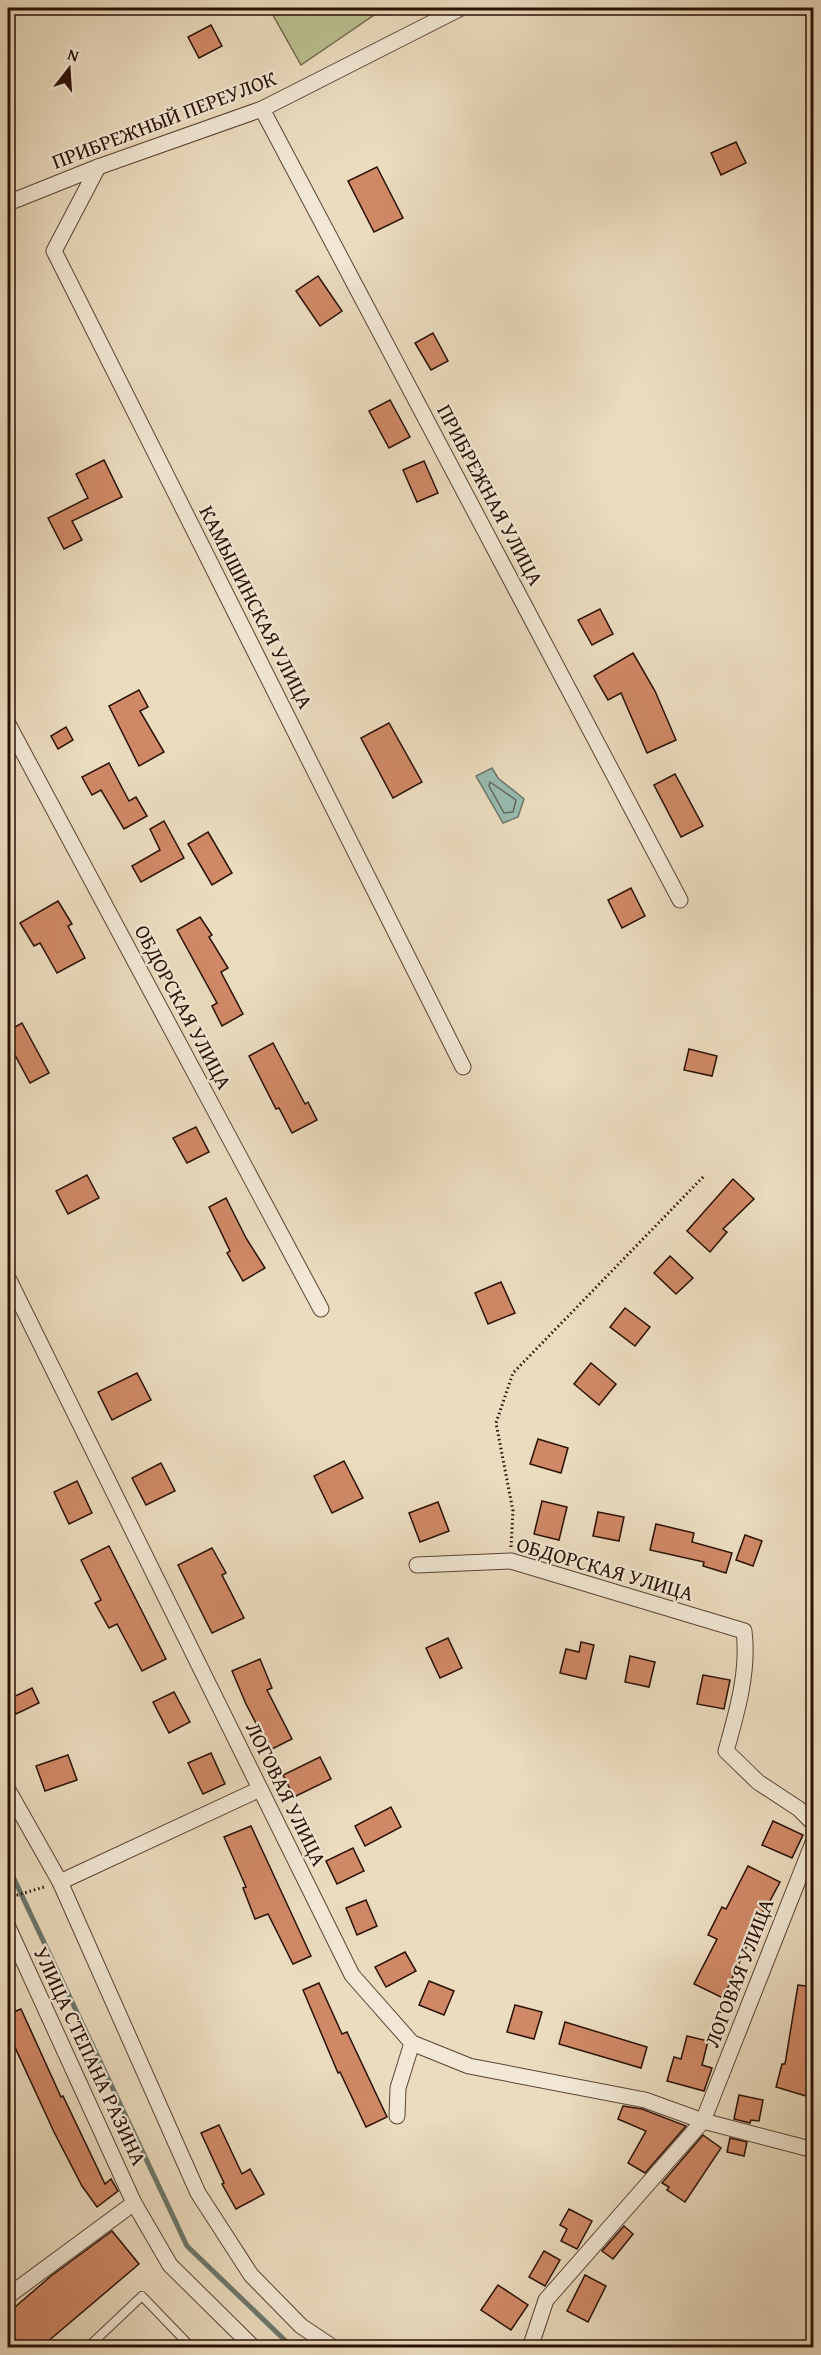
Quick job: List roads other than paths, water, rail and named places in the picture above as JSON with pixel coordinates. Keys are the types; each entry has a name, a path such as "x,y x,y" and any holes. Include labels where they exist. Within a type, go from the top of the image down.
{"street":[{"name":"ПРИБРЕЖНЫЙ ПЕРЕУЛОК","path":"8,202 98,167 262,109 461,8"},
{"name":"ПРИБРЕЖНАЯ УЛИЦА","path":"262,109 680,900"},
{"name":"КАМЫШИНСКАЯ УЛИЦА","path":"98,167 54,251 463,1067"},
{"name":"ОБДОРСКАЯ УЛИЦА","path":"8,724 321,1309"},
{"name":"ЛОГОВАЯ УЛИЦА","path":"8,1278 352,1975 412,2043 469,2066 645,2100 703,2121 813,2150"},
{"name":"ОБДОРСКАЯ УЛИЦА","path":"417,1564 511,1561 744,1630 746,1646 739,1704 726,1751 758,1782 799,1809 813,1824"},
{"path":"60,1882 260,1789"},
{"path":"8,1790 60,1882 198,2193 251,2275 302,2326 334,2348"},
{"name":"ЛОГОВАЯ УЛИЦА","path":"530,2348 546,2300 703,2121 813,1840"},
{"name":"УЛИЦА СТЕПАНА РАЗИНА","path":"8,1928 134,2202 170,2265 254,2348"},
{"path":"397,2116 398,2088 412,2043"},
{"path":"8,2296 134,2202"}],"lane":[{"path":"87,2348 142,2296 192,2348"}],"water":[{"path":"492,768 498,778 524,799 518,817 503,823 476,776"}],"waterway":[{"path":"8,1866 187,2246 293,2348"}]}
